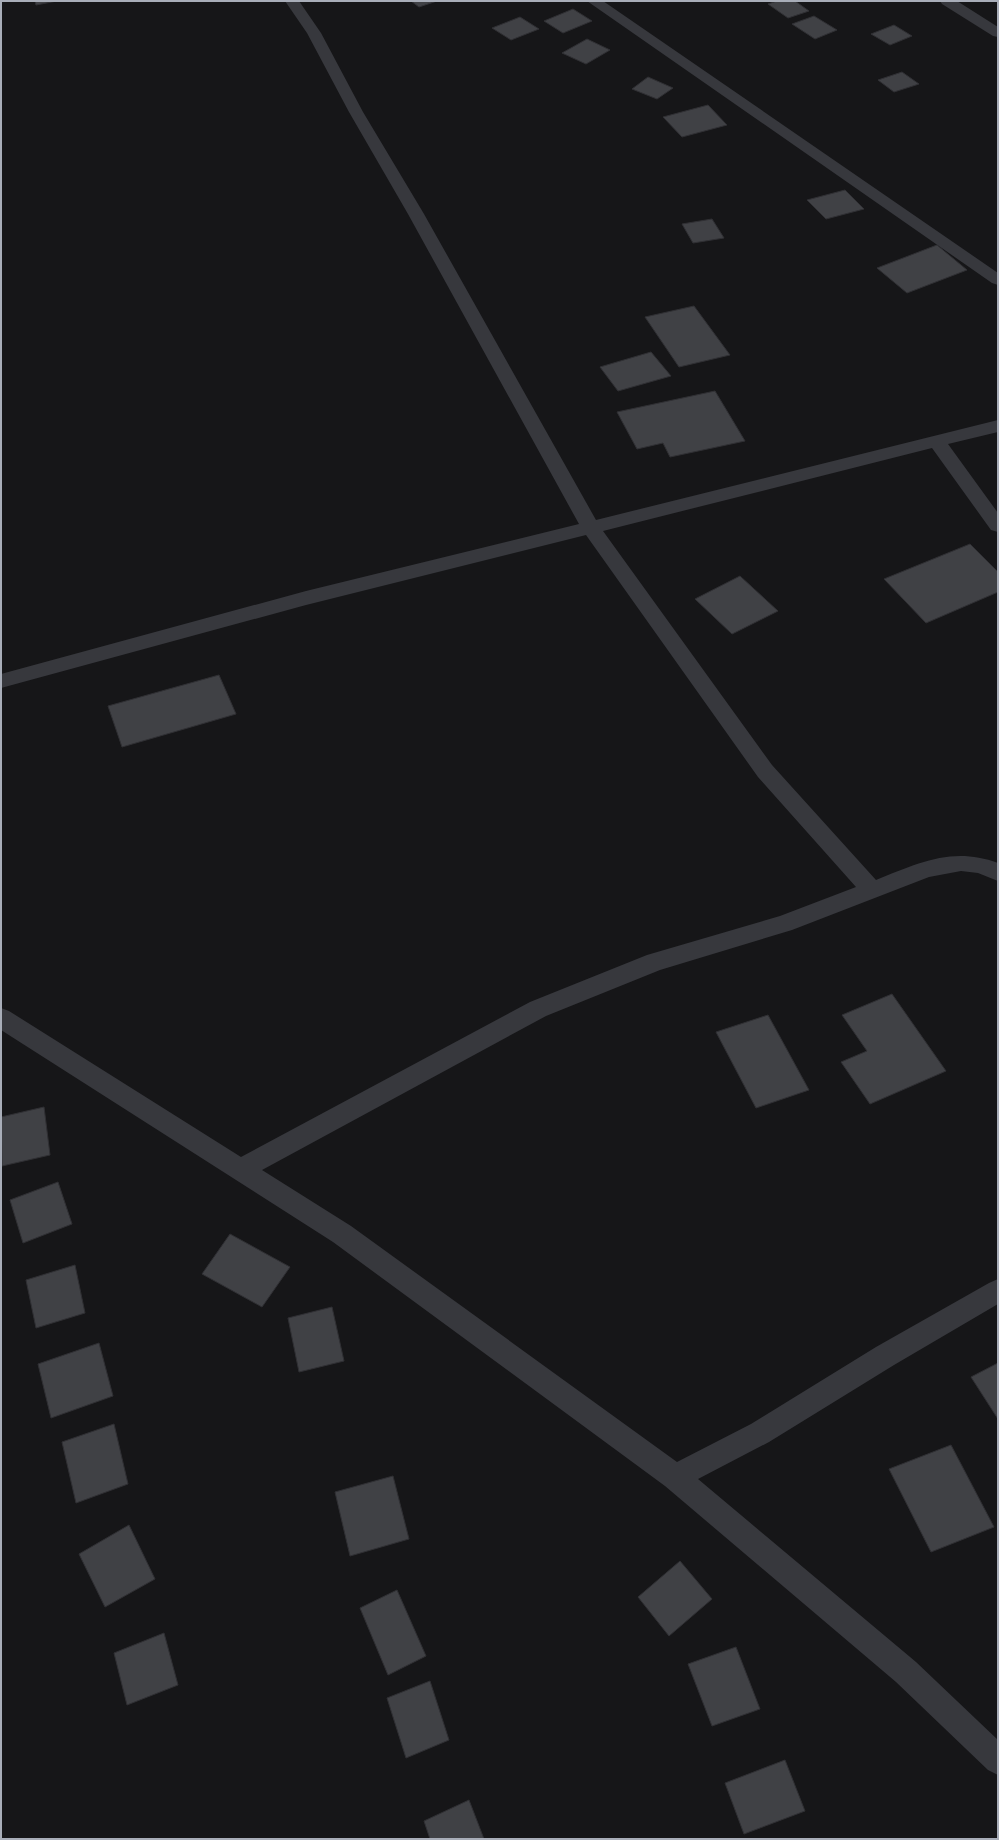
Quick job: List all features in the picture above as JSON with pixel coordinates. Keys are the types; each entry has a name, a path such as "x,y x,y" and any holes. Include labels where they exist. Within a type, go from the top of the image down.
{"street":[{"path":"292,1 314,33 356,112 416,214 591,528 765,771 872,890"},
{"path":"594,1 998,280"},
{"path":"947,1 998,33"},
{"path":"1,682 306,598 998,426"},
{"path":"937,442 998,526"},
{"path":"240,1170 538,1009 655,962 784,924 927,869 961,863 980,865 998,872"},
{"path":"1,1018 342,1234 675,1477 906,1672 998,1760"},
{"path":"675,1477 760,1433 885,1356 998,1291"}],"building":[{"path":"35,1 57,1 36,5"},
{"path":"411,1 437,1 419,7"},
{"path":"777,1 795,1 809,11 788,18 768,4"},
{"path":"573,9 592,21 563,33 544,21"},
{"path":"814,16 837,30 815,39 792,24"},
{"path":"520,17 539,29 511,40 492,28"},
{"path":"894,25 912,36 890,45 871,34"},
{"path":"587,39 610,50 586,64 562,53"},
{"path":"902,72 919,84 894,92 878,80"},
{"path":"648,77 673,88 657,99 632,89"},
{"path":"708,105 727,125 682,137 663,117"},
{"path":"845,190 864,209 826,219 807,200"},
{"path":"712,219 724,238 693,243 682,224"},
{"path":"937,245 967,270 907,293 877,268"},
{"path":"694,306 730,355 679,367 645,317"},
{"path":"651,352 671,376 618,391 600,367"},
{"path":"715,391 745,441 670,457 663,443 637,449 617,412"},
{"path":"970,544 998,572 998,592 926,623 884,579"},
{"path":"740,576 778,611 732,634 695,599"},
{"path":"219,675 236,714 122,747 108,706"},
{"path":"892,994 946,1071 870,1104 841,1062 867,1051 842,1015"},
{"path":"768,1015 809,1090 756,1108 716,1032"},
{"path":"44,1107 50,1155 2,1166 1,1117"},
{"path":"58,1182 72,1224 23,1243 10,1200"},
{"path":"230,1234 290,1267 262,1307 202,1274"},
{"path":"75,1265 85,1313 36,1328 26,1280"},
{"path":"332,1307 344,1361 299,1372 288,1318"},
{"path":"99,1343 113,1396 51,1418 38,1364"},
{"path":"998,1363 998,1419 971,1377"},
{"path":"114,1424 128,1484 76,1503 62,1442"},
{"path":"951,1445 994,1527 931,1552 889,1469"},
{"path":"393,1476 409,1539 350,1556 335,1492"},
{"path":"129,1525 155,1579 105,1607 79,1554"},
{"path":"680,1561 712,1599 669,1636 638,1597"},
{"path":"397,1590 426,1656 388,1675 360,1608"},
{"path":"164,1633 178,1685 127,1705 114,1653"},
{"path":"736,1647 760,1709 712,1726 688,1664"},
{"path":"430,1681 449,1740 406,1758 387,1698"},
{"path":"785,1760 805,1811 744,1834 725,1783"},
{"path":"469,1800 484,1839 430,1839 424,1821"}]}
